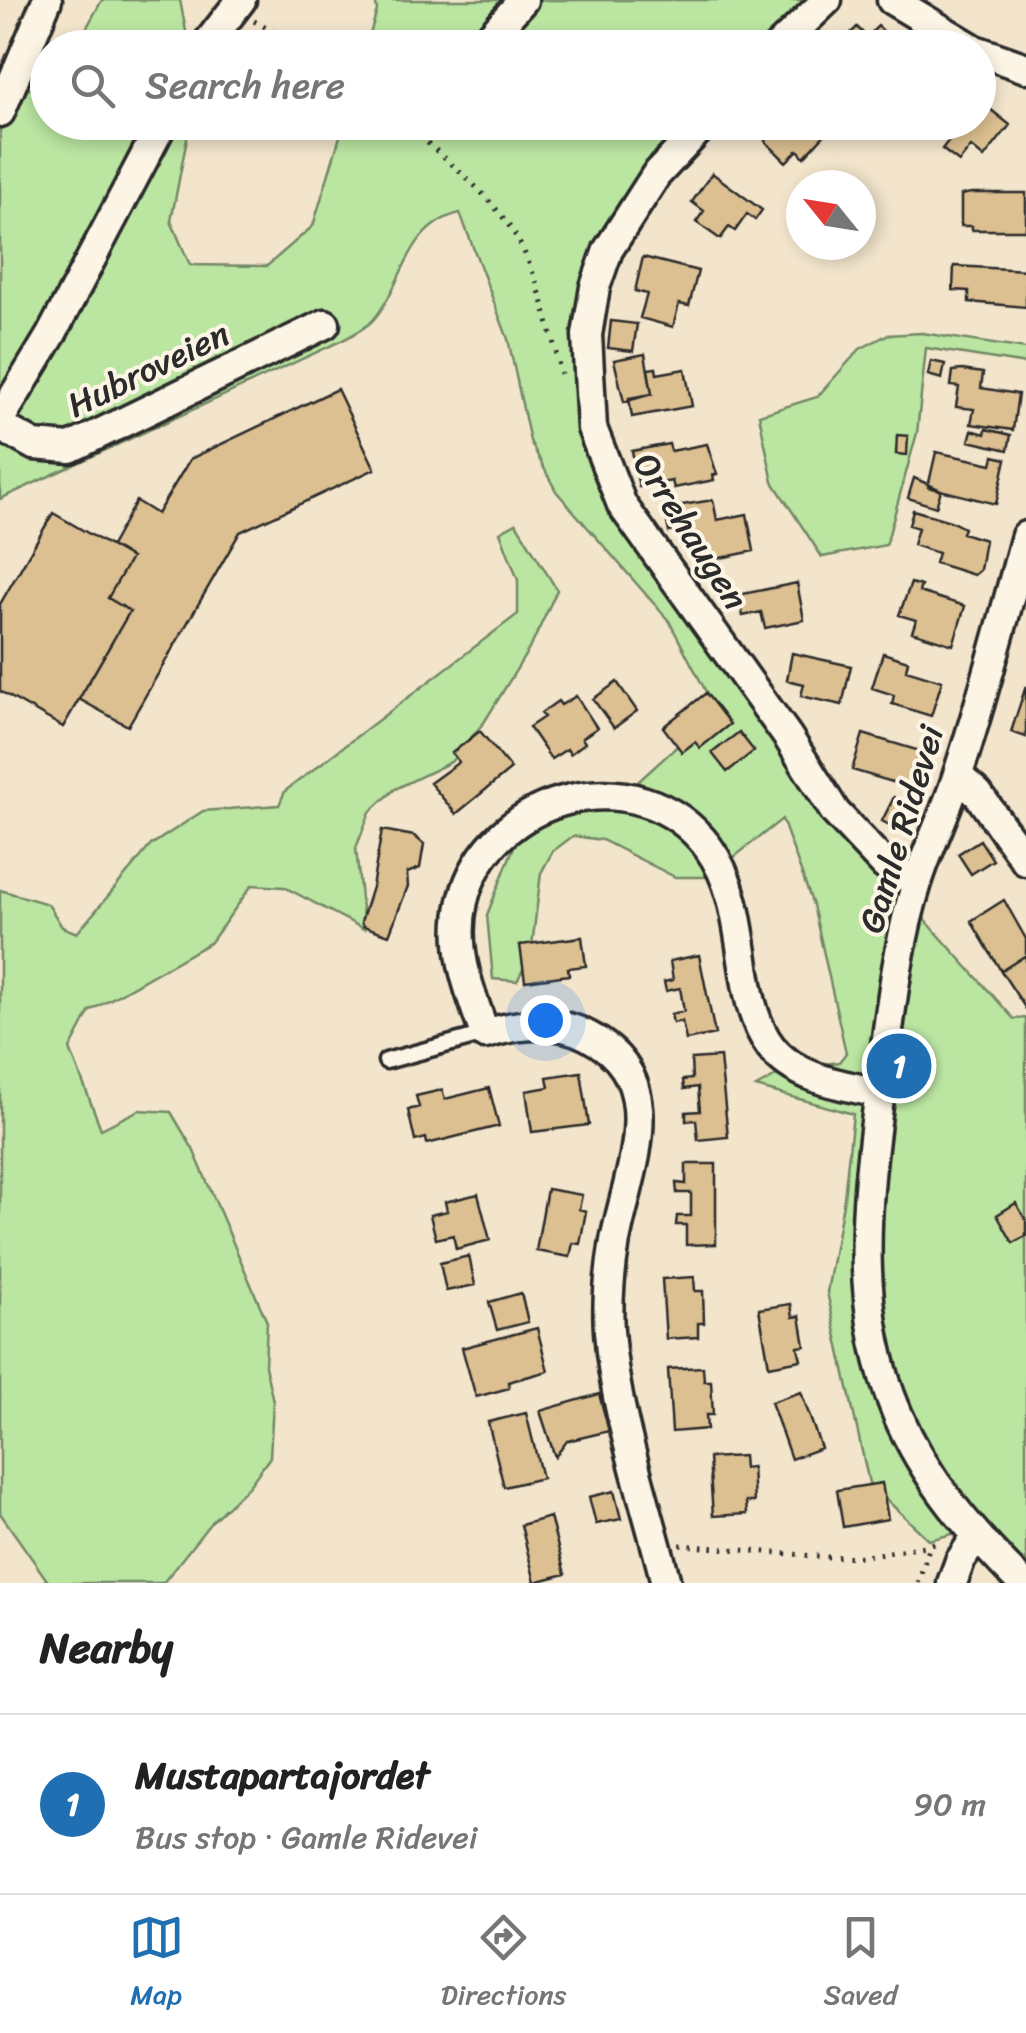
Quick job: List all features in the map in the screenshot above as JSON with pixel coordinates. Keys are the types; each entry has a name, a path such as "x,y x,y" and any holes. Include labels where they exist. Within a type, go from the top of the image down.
{"street":[{"path":"35,30 48,0"},
{"path":"496,30 523,0"},
{"path":"796,30 827,0"},
{"path":"892,0 942,30"},
{"path":"218,30 238,4"},
{"path":"0,112 30,42"},
{"path":"996,57 1026,68"},
{"name":"Hubroveien","path":"153,140 0,422 34,445 70,448 325,324"},
{"name":"Orrehaugen","path":"689,140 656,175 608,250 595,287 587,335 592,428 622,504 788,738 835,812 884,865 916,883"},
{"name":"Gamle Ridevei","path":"1022,1583 976,1537 930,1476 897,1414 878,1358 867,1296 865,1239 885,1044 916,883 958,776 1026,536"},
{"path":"958,776 978,794 1026,861"},
{"path":"666,1583 614,1375 608,1308 615,1241 639,1137 638,1102 632,1083 615,1056 580,1032 540,1025 485,1034 466,980 459,933 464,896 482,858 509,827 552,803 598,794 628,797 665,810 687,824 722,869 736,906 756,1012 770,1046 804,1073 880,1094"},
{"path":"952,1583 960,1561 976,1537"}],"lane":[{"path":"386,1061 485,1034"}],"path":[{"path":"238,4 276,30"},
{"path":"424,140 495,209 518,240 548,321 563,384"},
{"path":"656,1544 828,1556 866,1556 930,1546"}],"green space":[{"path":"102,0 180,0 186,30 85,30"},
{"path":"375,0 813,0 786,30 371,30 377,10"},
{"path":"30,88 30,140 187,140 171,221 190,265 267,266 313,226 339,140 689,140 604,235 599,446 851,837 1014,1019 1026,1018 1026,1576 960,1532 929,1540 869,1483 827,1292 844,1198 853,1114 756,1087 789,1069 839,1062 846,1053 813,905 782,819 709,877 675,877 602,840 573,836 553,851 541,873 531,954 517,981 493,979 487,915 515,844 564,793 629,790 716,711 669,621 556,491 530,441 508,339 460,213 442,220 417,242 384,304 363,329 0,499 0,91 11,98"},
{"path":"922,333 1026,349 1026,364 926,348 917,433 886,545 822,557 773,482 759,415 817,397 860,349 887,335"},
{"path":"516,523 557,590 532,644 485,721 451,762 395,789 370,812 356,848 364,929 284,887 252,885 211,942 90,1011 70,1049 101,1129 139,1110 171,1112 193,1149 267,1322 265,1366 273,1401 270,1457 163,1583 49,1583 0,1513 0,890 48,904 62,927 77,933 151,845 203,811 279,805 285,791 518,614 518,580 500,532"}],"building":[{"path":"996,114 1010,125 984,158 971,147 959,162 942,149 949,140 996,140"},
{"path":"820,140 804,157 798,150 786,162 765,141"},
{"path":"712,173 762,210 755,220 747,214 735,231 729,227 720,239 696,222 704,211 692,202"},
{"path":"1026,193 1026,230 972,230 972,226 961,226 961,195"},
{"path":"643,257 698,271 689,306 679,304 673,327 640,318 647,294 635,291"},
{"path":"954,266 1026,270 1026,307 969,302 969,291 953,290"},
{"path":"611,321 637,324 633,351 608,348"},
{"path":"645,354 652,394 624,402 614,360"},
{"path":"931,361 945,364 942,379 928,375"},
{"path":"656,368 657,374 685,369 692,406 632,417 629,398 652,394 648,369"},
{"path":"953,371 983,373 981,388 1018,394 1013,430 971,424 974,409 956,407 959,387 951,386"},
{"path":"337,389 375,469 240,532 128,726 79,699 130,611 108,598 131,558 111,546 136,501 157,514 190,459"},
{"path":"986,429 1011,435 1008,450 969,441 972,430 985,434"},
{"path":"897,435 908,436 907,455 896,454"},
{"path":"669,444 671,451 707,444 717,474 713,475 714,480 674,488 672,481 639,487 632,451"},
{"path":"936,452 992,464 994,456 1006,459 996,504 928,487"},
{"path":"914,478 941,490 936,507 908,498"},
{"path":"713,500 717,520 747,514 754,551 701,562 697,545 692,546 689,528 669,532 664,508"},
{"path":"913,510 950,521 964,528 962,533 985,540 980,570 974,575 935,563 938,553 913,545 918,528 909,525"},
{"path":"53,513 131,558 108,598 130,611 63,727 0,691 0,604"},
{"path":"797,583 804,620 765,628 761,612 743,616 738,595"},
{"path":"911,583 921,586 919,592 965,606 953,645 912,632 916,620 899,615"},
{"path":"792,653 851,666 842,705 801,696 804,684 787,680"},
{"path":"883,653 908,661 906,670 942,681 931,716 892,704 894,695 872,688"},
{"path":"617,682 637,711 614,728 593,699"},
{"path":"1026,686 1026,737 1011,732"},
{"path":"706,693 730,724 700,748 695,742 682,752 663,727"},
{"path":"576,696 597,728 582,738 585,743 570,754 567,749 551,759 529,727 558,701 561,705"},
{"path":"480,731 511,769 456,814 430,783 459,762 452,753"},
{"path":"739,732 754,751 727,772 712,753"},
{"path":"863,734 920,751 909,787 852,770"},
{"path":"894,797 919,810 906,834 882,821"},
{"path":"382,830 414,836 424,844 420,868 407,873 408,886 389,935 361,922"},
{"path":"980,840 993,860 971,874 958,854"},
{"path":"1004,900 1026,939 1026,955 1001,971 971,921"},
{"path":"582,937 586,966 568,968 569,975 525,981 520,945"},
{"path":"699,955 715,1034 686,1040 682,1021 673,1023 671,1014 684,1011 680,988 666,991 664,982 673,980 670,961"},
{"path":"1026,955 1026,1009 1001,971"},
{"path":"720,1057 728,1137 698,1140 696,1120 686,1121 686,1112 700,1111 698,1087 684,1089 683,1080 692,1079 691,1059"},
{"path":"581,1072 589,1125 532,1132 526,1091 549,1087 547,1077"},
{"path":"489,1088 499,1126 427,1144 426,1138 415,1141 408,1110 419,1107 416,1096 442,1090 445,1099"},
{"path":"686,1164 716,1164 716,1244 686,1245 686,1225 676,1225 677,1216 691,1216 691,1193 677,1193 676,1183 686,1184"},
{"path":"547,1189 582,1195 579,1209 586,1211 580,1244 573,1243 570,1257 536,1251"},
{"path":"478,1194 490,1240 456,1249 453,1235 436,1239 430,1215 447,1211 445,1202"},
{"path":"1016,1203 1026,1220 1026,1236 1013,1243 997,1215"},
{"path":"469,1256 475,1285 446,1291 440,1263"},
{"path":"694,1277 695,1291 703,1291 704,1323 698,1323 698,1337 666,1339 662,1279"},
{"path":"521,1293 528,1322 497,1330 489,1302"},
{"path":"791,1304 793,1317 800,1316 805,1346 798,1347 801,1360 769,1366 759,1309"},
{"path":"537,1328 548,1371 508,1382 509,1388 476,1397 462,1348"},
{"path":"703,1367 704,1381 711,1381 713,1415 706,1415 707,1429 672,1432 668,1369"},
{"path":"801,1392 821,1448 791,1459 771,1402"},
{"path":"599,1394 609,1431 567,1441 555,1457 540,1411"},
{"path":"526,1413 542,1478 504,1487 488,1422"},
{"path":"743,1456 744,1468 752,1467 754,1502 746,1502 747,1514 713,1516 709,1458"},
{"path":"882,1483 888,1519 843,1527 837,1490"},
{"path":"614,1491 621,1519 596,1524 589,1497"},
{"path":"550,1517 565,1574 535,1582 521,1525"}],"place":[{"name":"Mustapartajordet","path":"899,1066"}]}
